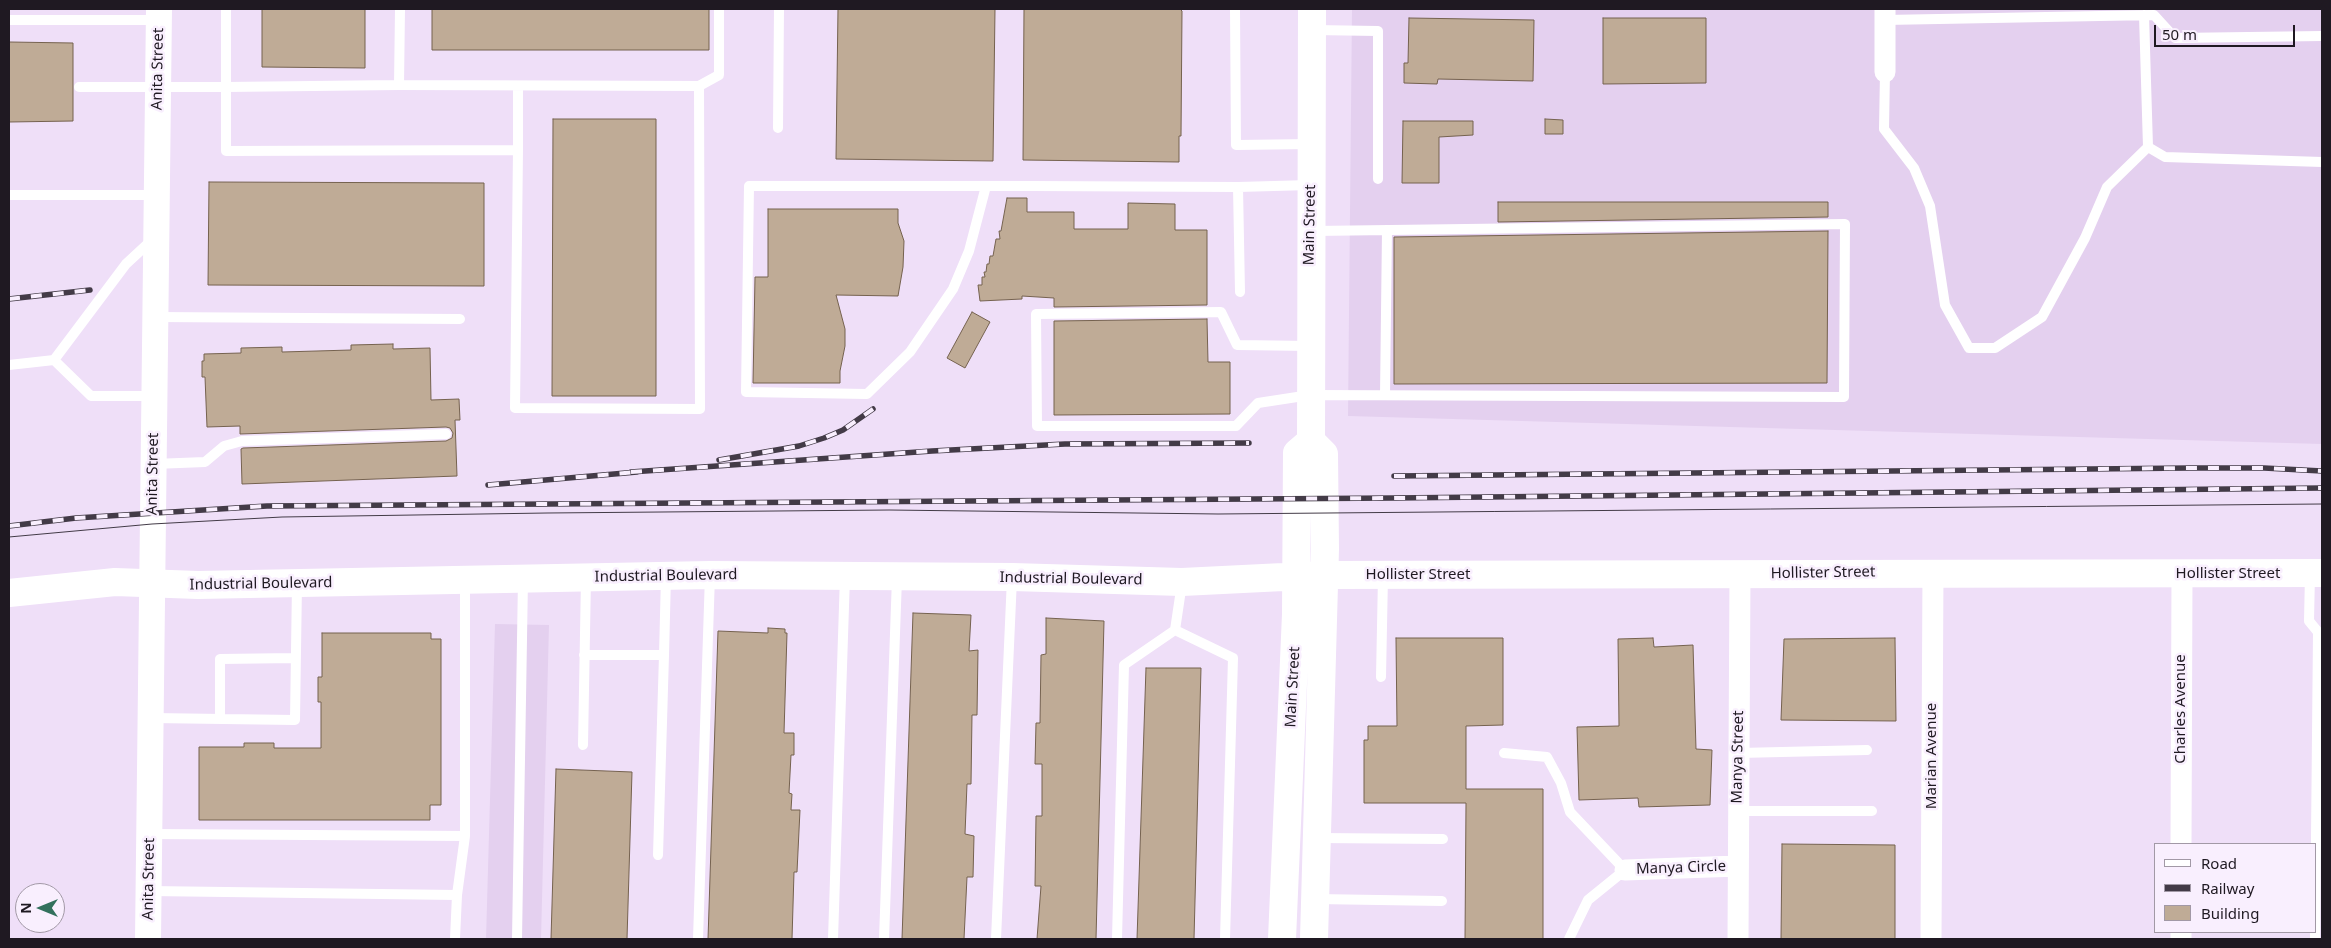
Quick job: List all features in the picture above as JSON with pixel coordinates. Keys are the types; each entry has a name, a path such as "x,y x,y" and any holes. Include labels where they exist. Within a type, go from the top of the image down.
{"main road":[{"name":"Main Street","path":"1312,19 1311,441 1324,454 1324,575 1314,939"},
{"name":"Main Street","path":"1282,939 1296,575 1297,453 1311,441"},
{"name":"Hollister Street","path":"1324,575 1932,572 2182,575 2316,573"},
{"name":"Industrial Boulevard","path":"9,592 115,582 188,585 297,584 523,578 845,575 1182,582 1324,575"}],"street":[{"name":"Anita Street","path":"148,939 159,14"},
{"path":"1885,15 1885,72"},
{"name":"Marian Avenue","path":"1931,939 1932,572"},
{"name":"Manya Street","path":"1738,939 1740,574"},
{"name":"Charles Avenue","path":"2181,843 2182,575"},
{"name":"Manya Circle","path":"1625,870 1738,866"}],"lane":[{"path":"226,9 226,151 518,150"},
{"path":"399,85 400,9"},
{"path":"78,87 699,86 719,75 719,9"},
{"path":"778,128 779,9"},
{"path":"1235,9 1236,145 1311,144"},
{"path":"9,20 159,14"},
{"path":"1885,15 2154,15 2175,38 2322,36"},
{"path":"1885,72 1884,129 1914,168 1930,206 1945,306 1970,348 1995,348 2042,317 2085,238 2107,188 2148,147 2144,15"},
{"path":"1312,19 1378,31 1378,179"},
{"path":"518,86 515,408 700,410 699,86"},
{"path":"2148,147 2165,157 2322,162"},
{"path":"986,186 969,251 953,289 910,352 868,394 746,392 749,186 986,186 1238,188 1311,185"},
{"path":"1238,188 1240,292"},
{"path":"9,195 156,195"},
{"path":"1310,231 1845,224 1844,397 1310,395 1258,403 1236,426 1037,426 1036,314 1221,312 1237,345 1310,346"},
{"path":"1385,395 1387,230"},
{"path":"9,365 54,360 126,264 156,236"},
{"path":"155,317 460,319"},
{"path":"54,360 91,396 154,396"},
{"path":"153,464 205,462 224,446 242,440 446,434"},
{"path":"2316,573 2309,621 2318,632 2316,843"},
{"path":"698,939 710,575"},
{"path":"833,939 845,575"},
{"path":"1381,677 1383,575"},
{"path":"658,854 666,576"},
{"path":"884,939 898,576"},
{"path":"583,745 586,577"},
{"path":"996,939 1012,577"},
{"path":"517,939 523,578"},
{"path":"455,939 457,895 465,836 465,580"},
{"path":"1117,939 1124,665 1174,630 1182,582"},
{"path":"151,718 295,720 297,584"},
{"path":"1174,630 1234,658 1225,939"},
{"path":"584,655 664,655"},
{"path":"220,718 220,659 295,658"},
{"path":"1738,753 1867,750"},
{"path":"1504,753 1547,757 1561,783 1570,812 1625,870 1588,900 1569,939"},
{"path":"1738,810 1872,811"},
{"path":"150,834 465,836"},
{"path":"1317,838 1443,839"},
{"path":"149,891 457,895"},
{"path":"1315,899 1442,901"}],"shaded area":[{"path":"1352,9 2322,9 2322,444 1348,416"},
{"path":"495,624 549,625 541,939 486,939"}],"building":[{"path":"262,9 365,9 365,68 262,67"},
{"path":"432,9 709,9 709,50 432,50"},
{"path":"838,9 995,9 993,161 836,159"},
{"path":"1024,9 1180,9 1182,11 1179,162 1023,160"},
{"path":"1409,18 1534,20 1533,81 1438,79 1437,84 1404,83 1404,63 1408,63"},
{"path":"1603,18 1706,18 1706,83 1603,84"},
{"path":"9,42 73,43 73,121 9,122"},
{"path":"553,119 656,119 656,396 552,396"},
{"path":"1545,119 1563,120 1563,134 1545,134"},
{"path":"1403,121 1473,121 1473,135 1439,137 1439,183 1402,183"},
{"path":"209,182 484,183 484,286 208,285"},
{"path":"1007,198 1027,198 1027,212 1074,212 1074,229 1128,229 1128,203 1175,204 1175,230 1207,230 1207,305 1054,307 1054,298 1022,296 1022,299 980,301 978,285 982,285 982,277 985,277 984,272 986,272 987,264 989,264 990,256 993,256 996,239 1000,239 999,231 1001,231"},
{"path":"1498,202 1828,202 1828,217 1498,222"},
{"path":"768,209 898,209 898,223 904,241 903,267 898,296 836,295 845,329 845,346 840,371 840,383 753,383 755,277 768,277"},
{"path":"1828,231 1827,383 1394,384 1394,237"},
{"path":"972,312 990,322 965,368 947,358"},
{"path":"1207,319 1208,362 1230,362 1230,414 1054,415 1054,321"},
{"path":"393,344 393,349 430,348 431,400 459,399 460,420 455,420 457,476 242,484 241,449 243,448 446,441 452,438 453,433 450,428 446,427 240,434 240,426 207,427 205,377 202,377 204,354 241,353 241,348 282,347 282,352 351,350 351,345"},
{"path":"913,613 971,615 969,651 978,650 977,715 972,715 971,784 967,784 965,834 974,836 973,877 967,877 964,939 902,939"},
{"path":"1046,618 1104,621 1096,939 1037,939 1041,886 1035,886 1036,816 1042,816 1042,764 1035,764 1036,723 1040,723 1041,655 1046,654"},
{"path":"768,628 785,629 785,633 787,633 784,733 794,733 794,755 791,755 789,793 792,794 791,810 800,810 797,872 794,872 792,939 708,939 718,631 768,633"},
{"path":"322,633 431,633 431,639 441,639 441,805 430,805 430,820 199,820 199,747 244,747 244,743 274,743 274,748 321,748 321,702 318,702 318,677 322,677"},
{"path":"1396,638 1503,638 1503,725 1466,726 1466,789 1543,789 1543,939 1465,939 1466,803 1364,803 1364,740 1368,740 1368,726 1397,726"},
{"path":"1653,638 1654,647 1693,645 1696,749 1712,750 1710,805 1639,807 1638,798 1579,800 1577,727 1619,726 1618,639"},
{"path":"1895,638 1896,721 1781,720 1784,639"},
{"path":"1146,668 1201,668 1194,939 1137,939"},
{"path":"556,769 632,772 627,939 551,939"},
{"path":"1782,844 1895,845 1895,939 1781,939"}],"tram line":[{"path":"9,537 152,524 282,517 547,513 889,510 1218,514 2322,504"}],"railway":[{"path":"9,299 90,290"},
{"path":"719,460 799,446 824,438 843,430 873,409"},
{"path":"631,472 932,451 1065,444 1249,443"},
{"path":"1394,476 2190,468 2264,468 2322,471"},
{"path":"488,485 637,472"},
{"path":"9,526 76,518 267,506 1394,498 2322,488"}]}
